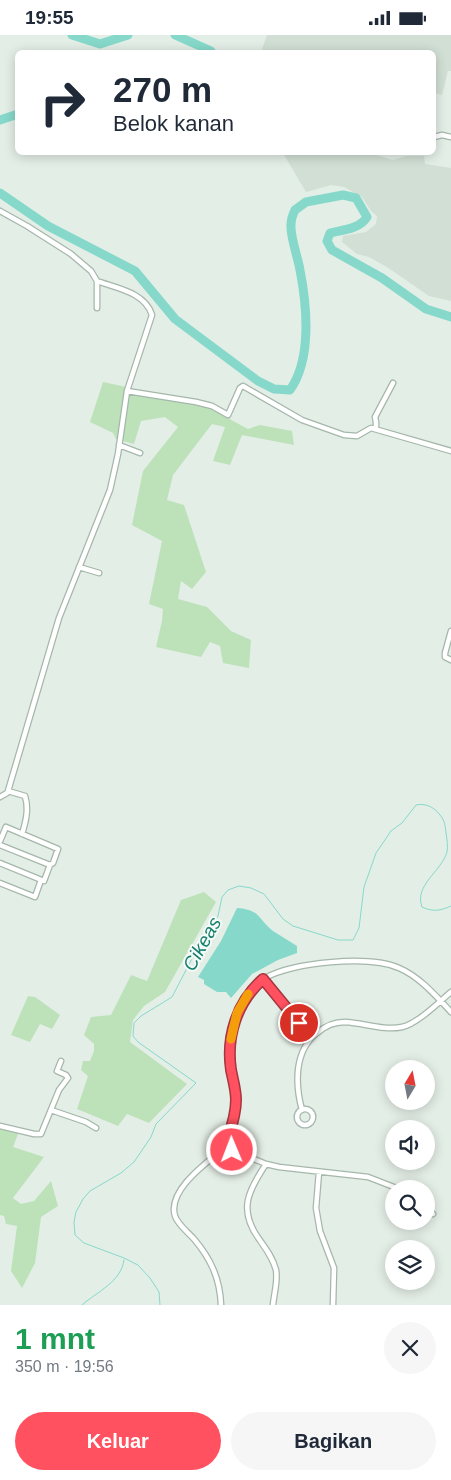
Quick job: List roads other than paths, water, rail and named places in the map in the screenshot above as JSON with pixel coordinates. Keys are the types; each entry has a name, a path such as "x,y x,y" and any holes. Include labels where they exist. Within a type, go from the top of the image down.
{"street":[{"path":"436,136 442,135 451,137"},
{"path":"0,211 71,254 91,271 97,281 97,307"},
{"path":"0,797 8,791 58,618 110,490 127,391 152,315 150,308 131,293 97,281"},
{"path":"376,429 375,417 393,383"},
{"path":"127,391 207,405 228,415 240,388 243,386 302,420 344,435 357,436 369,429 376,429 451,451"},
{"path":"119,445 140,453"},
{"path":"79,567 99,573"},
{"path":"451,631 445,653 445,657 451,660"},
{"path":"8,791 25,797 27,817 22,833"},
{"path":"0,863 44,881 58,849 6,827 0,843 50,865"},
{"path":"0,883 35,897 41,880"},
{"path":"228,1138 236,1102 230,1060 235,1021 243,1002 263,979 281,971 303,966 382,963 392,965 409,973 451,1012"},
{"path":"263,979 311,1038"},
{"path":"302,1110 298,1090 298,1069 302,1052 311,1038 327,1026 344,1022 385,1027 403,1027 420,1017 451,991"},
{"path":"0,1126 41,1134 59,1090 68,1078 57,1071 61,1061"},
{"path":"51,1110 86,1122 96,1128"},
{"path":"222,1150 220,1143 222,1139 228,1138 233,1142 232,1150"},
{"path":"222,1150 227,1152 232,1150 266,1164 293,1169 368,1177 385,1184"},
{"path":"221,1305 218,1279 210,1259 179,1223 174,1211 176,1198 192,1175 222,1150"},
{"path":"266,1164 250,1191 247,1207 252,1226 270,1254 276,1269 277,1277 273,1305"},
{"path":"319,1171 316,1208 320,1231 334,1268 333,1305"}],"water":[{"path":"237,908 245,909 258,915 273,931 297,946 297,953 278,960 252,974 231,998 226,992 217,992 204,984 204,980 198,977 221,941"}],"waterway":[{"path":"72,35 100,44 128,35"},
{"path":"175,35 209,50"},
{"path":"0,120 15,115"},
{"path":"0,193 48,226 135,271 175,319 258,381 274,389 290,390 297,377 305,348 306,316 300,270 291,225 295,210 306,202 343,195 356,198 367,217 355,227 330,233 327,241 332,250 382,278 426,309 451,317"},
{"name":"Cikeas","path":"160,1305 159,1292 138,1265 84,1243 75,1235 74,1222 76,1212 90,1191 121,1173 134,1162 151,1137 156,1124 196,1083 138,1042 133,1036 134,1023 141,1016 172,997 196,951 218,916 222,897 228,890 239,886 251,888 264,894 283,919 293,926 338,940 353,940 359,928 364,887 376,853 391,831 402,823 416,805 423,805 430,806 443,819 447,852 425,885 421,899 422,907 436,910 451,906"},
{"path":"82,1305 114,1280 122,1268 124,1260"}]}
